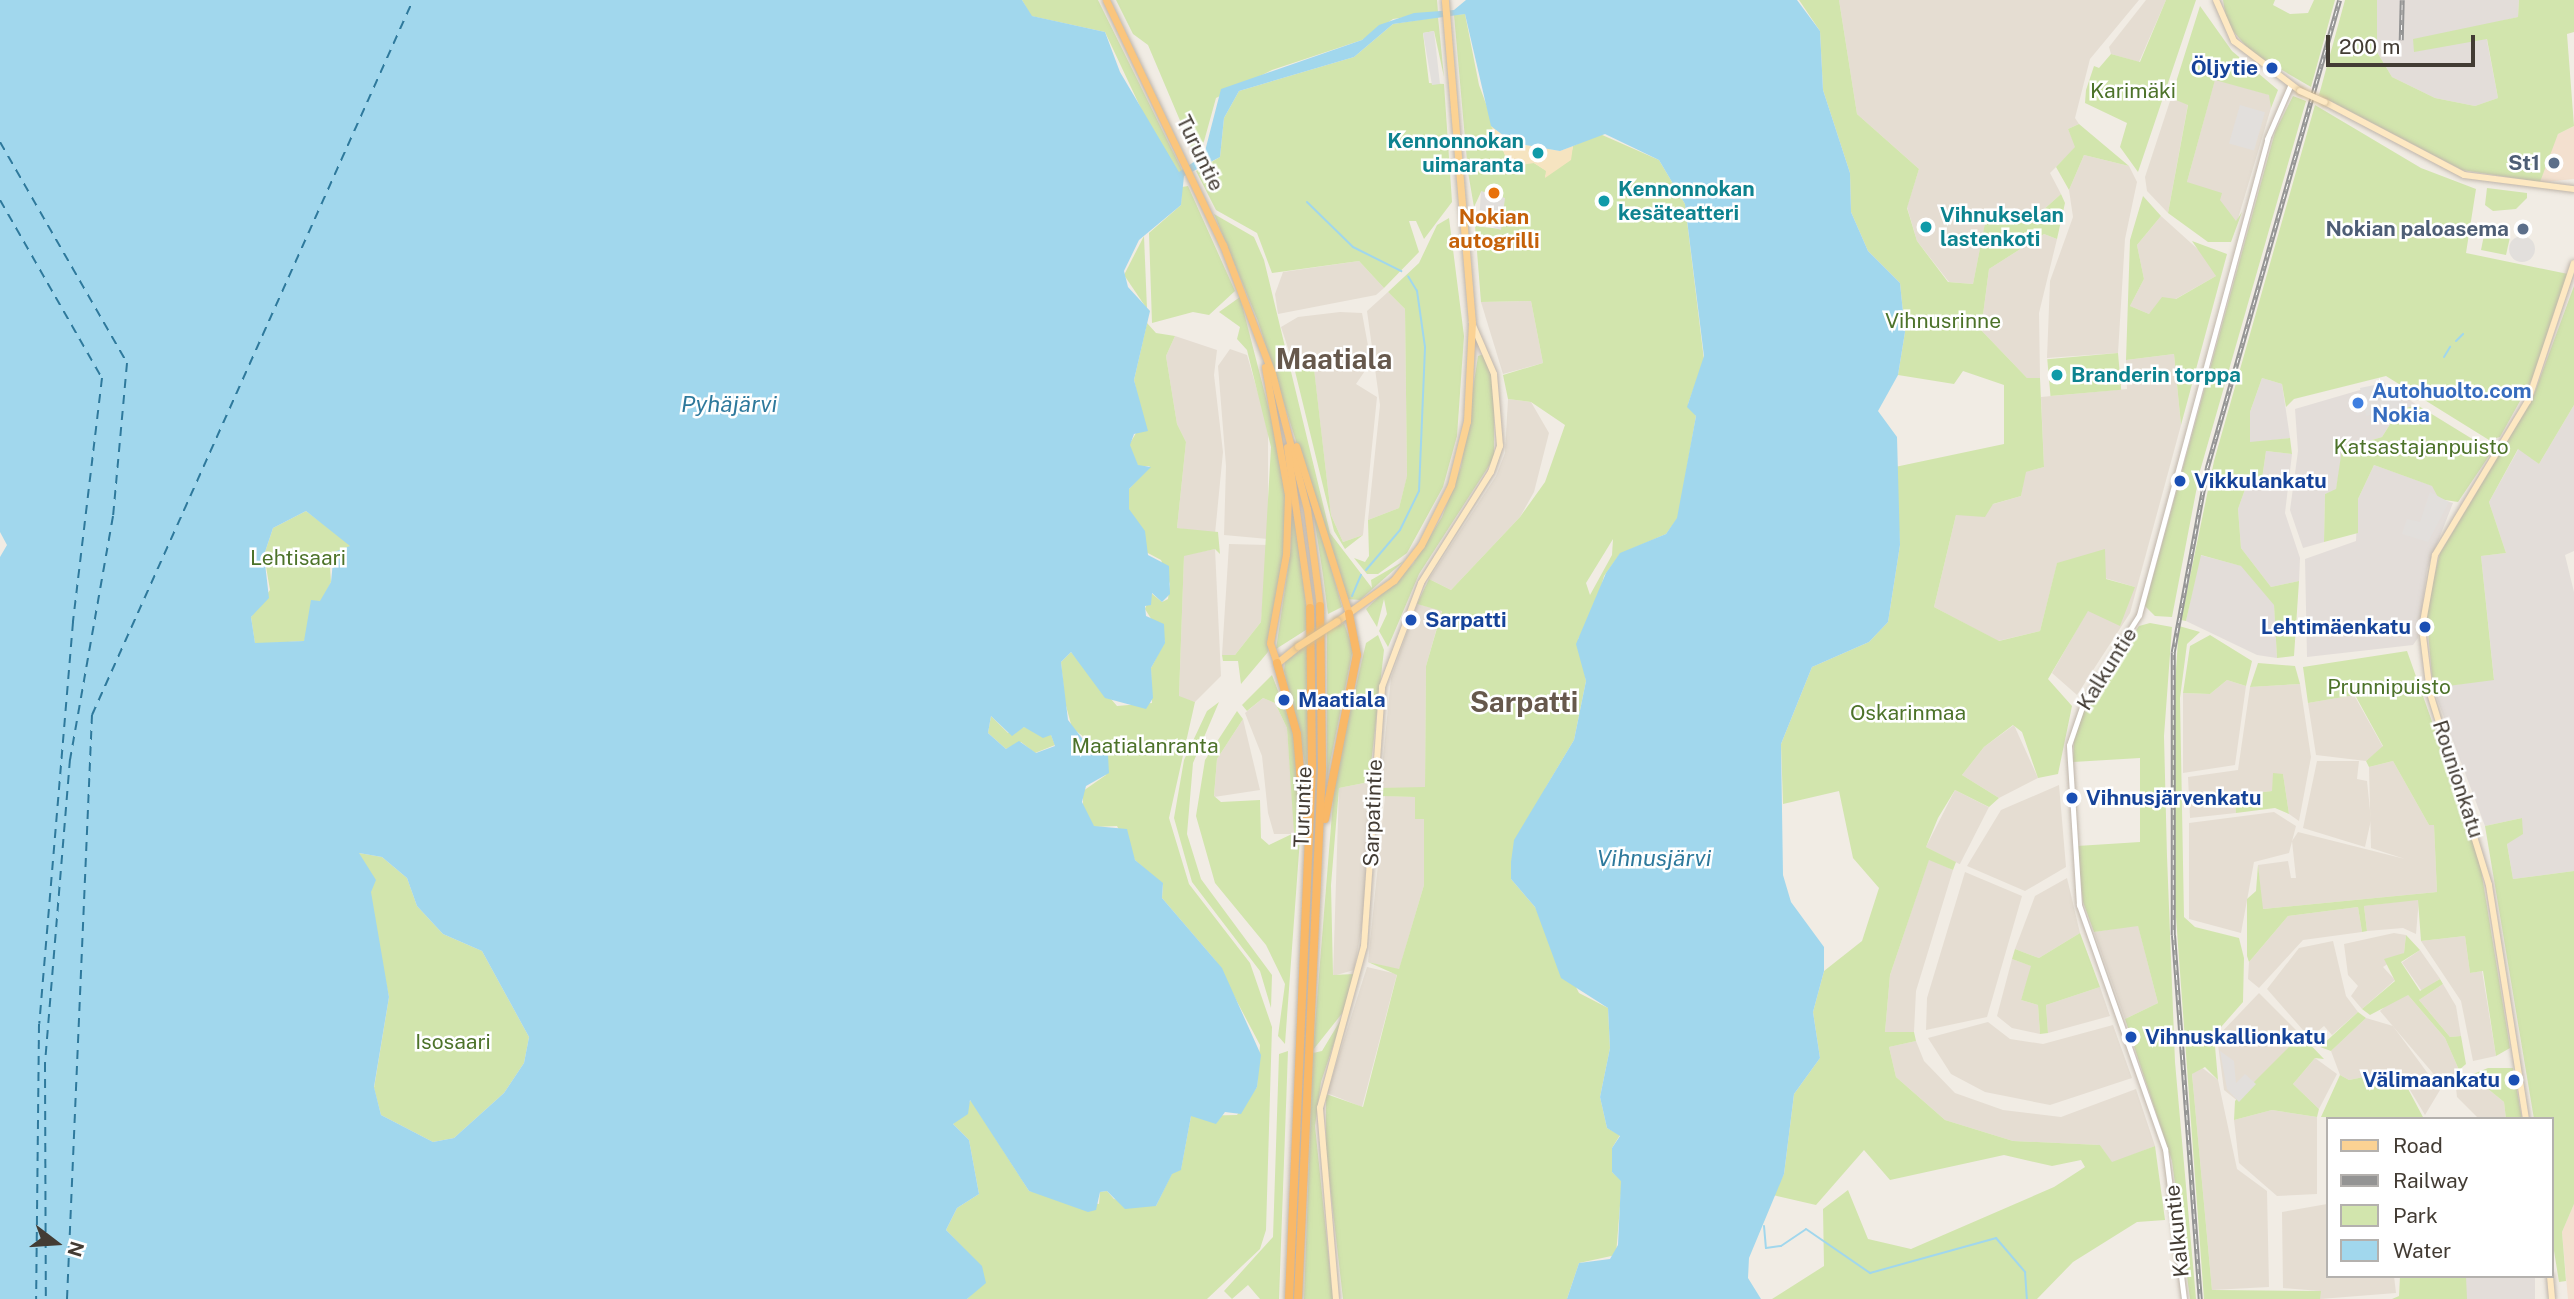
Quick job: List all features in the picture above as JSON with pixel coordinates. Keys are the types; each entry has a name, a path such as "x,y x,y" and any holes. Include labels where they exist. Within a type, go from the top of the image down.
{"highway":[{"name":"Turuntie","path":"1107,0 1192,177 1254,325 1279,396 1307,509 1320,606 1318,871 1298,1299"},
{"name":"Turuntie","path":"1254,325 1294,481 1310,608 1313,751 1289,1299"},
{"path":"1264,363 1288,495 1286,554 1270,643 1301,760 1304,910"},
{"path":"1279,396 1349,614 1357,655 1334,750 1318,871"}],"main road":[{"path":"2216,0 2234,41 2290,86 2464,175 2574,189"},
{"path":"1277,663 1400,575 1437,517 1463,440 1473,350 1472,323 1446,1"},
{"name":"Rounionkatu","path":"2526,1117 2490,885 2430,693 2422,628 2435,555 2535,387 2574,263"},
{"name":"Sarpatintie","path":"1336,1299 1320,1108 1364,946 1378,714 1388,662 1416,593 1496,461 1500,403 1486,351 1472,323"},
{"path":"1473,350 1486,351"},
{"path":"2550,1278 2552,1299"}],"street":[{"name":"Kalkuntie","path":"2184,1299 2167,1158 2079,905 2069,746 2083,704 2139,615 2264,149 2290,86"}],"shaded area":[{"path":"1839,0 2139,0 2090,59 2075,118 2079,124 2068,129 2076,147 2050,173 2061,194 2032,220 1985,224 1973,284 1949,282 1917,241 1907,207 1919,169 1857,114"},
{"path":"2146,0 2166,0 2139,62 2111,54 2109,47"},
{"path":"2377,0 2519,0 2518,17 2484,25 2498,98 2475,106 2435,98 2392,77 2377,52"},
{"path":"1434,31 1440,84 1432,85 1423,33"},
{"path":"2215,79 2270,95 2271,108 2237,222 2187,182"},
{"path":"2171,98 2188,104 2168,213 2147,191 2145,177"},
{"path":"2240,105 2265,112 2254,151 2229,143"},
{"path":"2574,126 2574,179 2536,183 2558,134"},
{"path":"2084,155 2129,166 2137,182 2125,239 2118,353 2047,358 2050,281 2073,217 2069,190"},
{"path":"1481,191 1505,198 1501,230 1479,222"},
{"path":"2161,216 2211,261 2216,276 2149,314 2130,306 2144,279 2137,245"},
{"path":"2044,234 2057,239 2039,313 2040,378 2027,378 1981,330 1989,269"},
{"path":"2522,236 2531,240 2535,249 2531,258 2522,262 2513,258 2509,249 2513,240"},
{"path":"1359,261 1384,288 1376,295 1278,314 1275,294 1283,272"},
{"path":"1388,292 1405,309 1407,477 1399,508 1368,520 1380,405 1367,311"},
{"path":"1531,301 1543,363 1503,374 1481,302"},
{"path":"1340,312 1362,313 1371,362 1356,384 1377,397 1363,535 1343,542 1331,515 1313,361 1293,363 1281,327 1298,317"},
{"path":"1175,336 1217,350 1214,375 1223,452 1215,534 1177,528 1186,442 1177,424 1166,356"},
{"path":"1230,349 1247,355 1268,428 1268,539 1224,535 1226,466 1218,366"},
{"path":"2174,354 2181,425 2130,613 2077,695 2052,673 2088,610 2135,587 2057,564 2040,631 1998,641 1934,607 1956,515 2021,496 2025,472 2044,467 2041,397 2127,389 2126,360"},
{"path":"2262,378 2282,384 2290,438 2250,443 2250,412"},
{"path":"2384,383 2417,405 2399,410 2382,437 2343,449 2336,490 2325,494 2324,542 2303,548 2290,510 2298,451 2295,409"},
{"path":"2384,383 2403,395 2404,407 2366,416 2360,388"},
{"path":"1508,399 1531,402 1549,433 1534,492 1520,517 1451,590 1429,579 1496,476 1505,453"},
{"path":"2574,405 2574,551 2565,555 2574,592 2574,871 2513,879 2507,844 2522,818 2485,826 2433,688 2494,679 2481,556 2506,553 2489,502 2519,448 2539,464"},
{"path":"2266,451 2292,454 2285,513 2300,558 2299,581 2271,587 2241,548 2238,509 2248,481 2262,479"},
{"path":"2374,465 2433,486 2439,499 2453,503 2427,569 2418,638 2413,645 2307,657 2305,559 2356,541 2358,499"},
{"path":"2430,492 2449,502 2428,542 2402,534 2407,519 2420,522"},
{"path":"1229,544 1268,545 1261,622 1235,655 1222,655"},
{"path":"1215,549 1221,676 1195,702 1179,697 1184,555"},
{"path":"2200,555 2242,566 2274,604 2277,658 2257,655 2186,621"},
{"path":"1417,604 1442,610 1426,666 1425,788 1380,788 1391,678"},
{"path":"2227,680 2246,686 2235,765 2183,773 2183,693 2210,694"},
{"path":"2300,684 2311,757 2299,821 2289,814 2283,774 2272,791 2234,796 2236,813 2190,818 2188,777 2238,770 2250,687"},
{"path":"2354,695 2383,747 2366,761 2316,755 2308,703"},
{"path":"1263,698 1275,703 1287,728 1295,834 1274,834 1268,813 1262,756 1245,713"},
{"path":"1243,719 1260,790 1214,797 1217,759"},
{"path":"2014,725 2038,778 1999,798 1962,775 1984,747"},
{"path":"2317,761 2359,761 2357,779 2367,781 2371,820 2365,847 2303,828"},
{"path":"2393,761 2429,825 2434,824 2437,892 2262,909 2258,865 2288,861 2291,878 2296,878 2292,841 2298,832 2405,859 2371,848 2369,767"},
{"path":"1369,782 1365,908 1354,970 1333,976 1339,788"},
{"path":"2059,785 2066,867 2025,891 1967,866 2001,810"},
{"path":"1955,790 1989,807 1960,864 1926,847"},
{"path":"1385,796 1415,797 1424,819 1424,885 1399,970 1368,962"},
{"path":"2274,812 2296,826 2289,853 2254,862 2241,933 2189,919 2189,823"},
{"path":"1929,859 1953,870 1916,991 1914,1032 1885,1032 1890,975"},
{"path":"1965,872 2022,896 1987,1017 1926,1030 1927,998"},
{"path":"2067,878 2080,933 2039,958 2015,949 2035,896"},
{"path":"2419,899 2416,934 2403,928 2367,931 2364,906"},
{"path":"2358,907 2362,932 2303,940 2259,988 2248,979 2249,962 2288,916"},
{"path":"2138,925 2158,1003 2125,1019 2094,932"},
{"path":"2394,933 2406,935 2404,953 2383,967 2395,980 2362,1009 2351,996 2358,986 2348,975 2344,944"},
{"path":"2465,936 2470,973 2482,971 2496,1056 2473,1061 2461,1001 2421,941"},
{"path":"2333,941 2346,996 2358,1012 2332,1035 2324,1026 2310,1038 2267,989 2299,948"},
{"path":"2420,950 2440,979 2422,991 2402,963"},
{"path":"2012,959 2032,966 2021,1000 2038,1005 2040,1034 2012,1028 1997,1016"},
{"path":"1367,967 1397,974 1362,1107 1327,1093"},
{"path":"2443,984 2456,1006 2461,1036 2450,1037 2419,1000"},
{"path":"2100,987 2110,1016 2048,1033 2046,1005"},
{"path":"2259,993 2301,1035 2239,1102 2224,1090 2217,1037"},
{"path":"2399,994 2408,995 2445,1038 2459,1070 2443,1085 2380,1011"},
{"path":"2366,1018 2393,1026 2440,1090 2425,1115 2398,1070 2349,1080 2340,1075 2331,1051"},
{"path":"1988,1022 2010,1039 2043,1044 2113,1025 2132,1078 2050,1105 1985,1092 1951,1074 1928,1038"},
{"path":"1916,1041 1924,1061 1955,1093 2003,1110 2061,1117 2136,1089 2155,1146 2112,1163 2100,1145 2013,1141 1945,1120 1896,1077 1889,1047"},
{"path":"2220,1051 2234,1061 2236,1083 2245,1074 2256,1084 2239,1102 2227,1089"},
{"path":"2315,1058 2337,1074 2319,1109 2293,1084"},
{"path":"2200,1066 2218,1080 2237,1169 2267,1191 2269,1287 2212,1290 2192,1074"},
{"path":"2471,1075 2504,1102 2506,1117 2477,1117 2457,1097 2456,1088"},
{"path":"2272,1110 2317,1117 2317,1194 2277,1196 2239,1163 2234,1120"},
{"path":"2326,1204 2326,1278 2394,1278 2396,1293 2320,1299 2320,1291 2283,1288 2282,1212"},
{"path":"2574,1204 2574,1299 2568,1299 2562,1232"},
{"path":"2466,1278 2535,1278 2535,1299 2466,1299"}],"green space":[{"path":"1022,0 1098,0 1183,172 1176,172 1145,117 1105,32 1031,16"},
{"path":"1116,0 1437,0 1438,12 1393,19 1362,40 1272,70 1216,98 1198,163 1148,45 1133,34"},
{"name":"Oskarinmaa","path":"1799,0 1839,0 1857,114 1919,169 1907,208 1917,241 1948,282 1973,284 1985,223 2032,220 2061,194 2065,203 2057,239 2044,234 1989,269 1981,330 2027,378 2040,378 2044,467 2026,472 2021,496 1993,504 1985,517 1956,515 1934,607 1999,641 2040,631 2057,563 2105,549 2106,579 2135,587 2120,626 2088,611 2048,679 2072,706 2058,774 2038,778 2022,732 2013,725 1984,747 1962,775 1999,798 1989,807 1955,790 1938,818 1926,847 1956,862 1953,870 1929,860 1890,975 1885,1032 1914,1032 1916,1041 1889,1047 1896,1077 1945,1120 2013,1141 2100,1145 2112,1162 2155,1146 2165,1220 2137,1222 2073,1262 2037,1299 1772,1299 1824,1266 1823,1209 1848,1190 1868,1239 1911,1249 2054,1187 2085,1167 2081,1160 2052,1166 2004,1155 1890,1180 1864,1150 1816,1205 1773,1195 1784,1174 1794,1094 1820,1058 1813,1012 1824,971 1862,941 1879,888 1853,858 1839,791 1783,804 1781,744 1812,667 1869,642 1888,622 1900,545 1895,467 2004,444 2004,385 1963,371 1954,384 1898,375 1905,332 1900,283 1868,251 1851,212 1850,173 1823,90 1820,31"},
{"name":"Karimäki","path":"2166,0 2196,0 2138,172 2120,147 2127,123 2085,103 2086,90 2094,66 2099,68 2111,54 2140,62"},
{"path":"2223,0 2275,0 2273,5 2290,14 2308,13 2314,0 2335,0 2311,87 2251,52 2227,24"},
{"path":"2345,0 2377,0 2377,52 2392,77 2435,98 2475,106 2498,98 2487,39 2414,52 2413,39 2518,17 2519,0 2574,0 2574,32 2567,34 2574,126 2558,134 2540,182 2462,170 2319,95"},
{"path":"2200,6 2232,51 2278,90 2271,108 2269,95 2215,80 2187,182 2222,193 2220,200 2236,221 2242,212 2231,242 2208,242 2168,213 2188,105 2171,98"},
{"path":"1465,14 1479,85 1505,155 1534,163 1547,171 1545,177 1570,160 1573,146 1600,134 1659,160 1685,204 1704,360 1688,404 1696,416 1678,518 1666,534 1620,554 1604,576 1593,616 1578,639 1586,681 1574,740 1546,787 1511,879 1535,907 1579,993 1608,1008 1610,1048 1600,1097 1607,1128 1620,1135 1612,1148 1612,1172 1622,1181 1616,1255 1579,1263 1567,1299 1343,1299 1326,1150 1326,1094 1363,1107 1397,975 1368,962 1399,969 1424,885 1424,819 1415,819 1415,797 1379,796 1380,788 1425,787 1426,666 1442,611 1417,604 1429,579 1451,590 1520,517 1545,482 1565,425 1531,402 1508,399 1503,375 1543,363 1531,301 1481,302 1475,226 1501,229 1481,192 1474,207 1468,172 1454,15","holes":["1613,539 1612,555 1590,595 1586,583"]},
{"path":"1438,17 1444,77 1434,31 1423,33 1429,83 1444,84 1452,202 1424,239 1416,221 1409,221 1419,252 1384,288 1359,261 1272,273 1257,233 1216,210 1196,171 1220,157 1224,118 1239,91 1354,57 1393,24"},
{"path":"2293,96 2306,101 2200,471 2172,617 2155,616 2145,606 2275,132"},
{"path":"2315,105 2421,168 2476,189 2466,253 2568,274 2540,365 2500,437 2489,440 2386,376 2294,399 2286,407 2282,384 2262,378 2250,412 2250,442 2290,438 2292,454 2266,451 2262,479 2248,481 2238,509 2241,548 2271,587 2299,581 2294,656 2277,658 2274,605 2241,566 2201,555 2186,621 2181,620 2214,461"},
{"path":"2079,124 2129,166 2084,155 2069,190 2056,167 2075,147 2068,129"},
{"path":"1188,186 1235,291 1209,315 1193,312 1152,323 1149,233 1181,205 1182,187"},
{"path":"2487,188 2527,193 2527,198 2516,209 2493,211 2485,205"},
{"path":"2143,196 2161,216 2137,245 2144,279 2130,306 2149,314 2162,297 2176,299 2216,276 2192,241 2227,254 2181,425 2174,354 2126,360 2130,240"},
{"path":"1214,214 1254,237 1264,260 1330,533 1372,588 1371,580 1404,561 1360,600 1346,599 1258,321"},
{"path":"1449,218 1464,336 1457,436 1443,487 1407,553 1378,574 1367,574 1354,558 1365,562 1369,556 1368,520 1399,508 1407,476 1405,309 1388,292 1419,263 1437,225"},
{"path":"2486,225 2510,237 2506,255 2481,250"},
{"path":"1144,236 1147,309 1124,275"},
{"path":"2574,286 2574,405 2539,464 2518,449 2489,502 2506,553 2481,556 2494,680 2433,688 2426,609 2440,553 2532,400"},
{"path":"1240,297 1285,472 1286,540 1268,652 1241,684 1238,661 1223,661 1222,655 1235,655 1261,622 1271,447 1247,350 1237,339 1240,327 1219,312"},
{"name":"Maatialanranta","path":"1147,323 1156,333 1175,336 1166,356 1177,424 1186,442 1177,528 1218,532 1220,554 1215,549 1184,556 1179,696 1195,702 1169,818 1189,884 1250,963 1272,1027 1266,1230 1260,1249 1207,1299 967,1299 973,1293 971,1256 946,1230 957,1208 979,1194 969,1140 953,1124 971,1100 1029,1191 1099,1204 1100,1192 1107,1191 1114,1199 1156,1206 1172,1173 1181,1169 1191,1116 1237,1115 1257,1087 1260,1045 1215,960 1162,898 1163,885 1135,860 1117,826 1093,827 1083,811 1083,791 1106,775 1108,755 1072,728 1065,702 1061,662 1071,652 1117,706 1152,703 1151,668 1165,641 1145,609 1151,593 1162,602 1168,599 1170,584 1161,560 1146,552 1144,533 1129,510 1129,489 1150,466 1138,466 1129,445 1143,421 1134,380"},
{"path":"2118,353 2121,390 2050,396 2047,359"},
{"path":"1484,354 1494,384 1494,458 1419,574 1388,647 1379,631 1387,614 1384,599 1377,627 1366,609 1413,564 1442,517 1461,467 1478,356"},
{"path":"1313,360 1331,515 1343,542 1363,535 1345,549 1334,531 1293,363"},
{"name":"Katsastajanpuisto","path":"2417,405 2487,448 2489,456 2458,502 2439,499 2432,486 2374,465 2358,499 2358,533 2324,542 2325,494 2336,489 2342,449 2382,437 2399,410"},
{"path":"1291,489 1309,628 1276,649 1291,548"},
{"path":"1311,497 1342,607 1328,614 1323,575"},
{"name":"Lehtisaari","path":"306,511 351,545 330,567 331,582 304,641 255,644 251,617 270,590 264,555 273,528"},
{"path":"1344,623 1353,649 1327,778 1327,632"},
{"path":"2150,623 2172,627 2164,736 2167,856 2175,1062 2196,1299 2190,1299 2172,1161 2125,1019 2158,1003 2138,926 2094,932 2083,902 2077,846 2140,842 2140,758 2073,762 2074,741 2085,707 2139,626"},
{"path":"2179,626 2200,632 2187,644 2180,698 2184,917 2195,927 2239,938 2244,958 2243,1002 2214,1035 2218,1080 2205,1067 2192,1074 2212,1290 2321,1291 2320,1299 2204,1299 2174,890 2171,742"},
{"path":"1378,635 1384,650 1369,782 1339,788 1331,885 1333,975 1354,974 1344,1011 1313,1050 1335,776 1366,643"},
{"path":"2210,635 2252,661 2246,686 2227,680 2210,694 2183,693 2190,646"},
{"path":"1310,643 1307,771 1284,671 1285,661"},
{"name":"Prunnipuisto","path":"2407,651 2478,851 2510,1048 2496,1056 2483,971 2470,973 2465,936 2421,941 2418,900 2364,906 2367,931 2362,932 2358,907 2288,916 2249,962 2247,956 2247,899 2256,891 2258,865 2263,909 2437,892 2434,825 2429,825 2393,761 2369,767 2366,761 2383,746 2355,695 2308,703 2303,667"},
{"path":"2258,663 2295,666 2300,684 2250,687"},
{"path":"1272,675 1295,735 1302,811 1285,1044 1278,1036 1285,984 1266,945 1215,883 1196,816 1205,760 1237,711 1243,719 1217,759 1214,796 1221,802 1260,800 1261,838 1269,845 1294,833 1287,728 1275,703 1263,698 1247,711 1242,705"},
{"path":"1219,702 1193,763 1187,834 1201,879 1272,975 1271,1008 1260,971 1192,882 1174,818 1184,760 1207,711"},
{"path":"991,716 1008,733 1024,727 1051,735 1055,745 1035,753 1021,742 1006,749 988,733"},
{"path":"2273,773 2283,774 2289,814 2275,808 2236,813 2234,796 2272,791"},
{"path":"2522,818 2523,834 2507,844 2513,879 2574,871 2574,1204 2562,1232 2566,1281 2559,1282 2553,1244 2553,1117 2534,1117 2485,826"},
{"name":"Isosaari","path":"359,853 382,857 407,878 417,906 443,934 482,951 529,1037 524,1063 504,1093 454,1138 433,1142 381,1115 374,1088 389,997"},
{"path":"2080,933 2100,987 2046,1005 2048,1033 2040,1034 2038,1005 2021,1000 2031,966 2012,959 2015,949 2039,958"},
{"path":"2406,935 2420,950 2401,962 2420,991 2440,979 2443,984 2419,1000 2450,1037 2461,1036 2466,1064 2459,1070 2445,1038 2408,995 2370,1015 2362,1009 2395,981 2384,959 2404,953"},
{"path":"2358,1012 2366,1018 2331,1051 2320,1047"},
{"path":"1343,1016 1321,1082 1315,1126 1333,1299 1304,1299 1313,1053 1322,1051"},
{"path":"2301,1035 2324,1059 2315,1058 2293,1084 2319,1109 2317,1117 2272,1110 2234,1120 2235,1101"},
{"path":"1288,1051 1279,1299 1260,1299 1248,1285 1232,1299 1224,1291 1273,1237 1279,1054"},
{"path":"2488,1068 2513,1068 2522,1117 2506,1117 2504,1102 2471,1075"},
{"path":"2398,1070 2423,1117 2321,1117 2340,1075 2349,1080"},
{"path":"2400,1278 2466,1278 2467,1299 2392,1299 2399,1296"}],"sand":[{"name":"Kennonnokan uimaranta","path":"1491,126 1513,143 1560,151 1573,146 1571,160 1545,178 1546,171 1534,163 1520,165 1505,155"}],"water":[{"name":"Pyhäjärvi","path":"0,0 1022,0 1032,16 1105,32 1120,72 1179,172 1204,155 1221,89 1362,40 1379,25 1414,13 1454,10 1466,0 1797,0 1820,31 1823,90 1850,173 1851,212 1868,251 1900,283 1905,332 1898,375 1878,411 1897,437 1900,545 1888,622 1869,642 1812,667 1781,744 1783,875 1791,902 1824,947 1824,971 1813,1012 1820,1058 1794,1094 1784,1174 1749,1258 1748,1278 1761,1299 1567,1299 1579,1263 1610,1259 1618,1245 1621,1181 1612,1172 1612,1148 1620,1136 1607,1128 1600,1097 1610,1048 1608,1008 1561,978 1535,907 1511,879 1514,840 1574,740 1586,681 1576,644 1606,573 1620,553 1666,534 1677,518 1696,416 1687,407 1704,356 1685,204 1659,160 1605,134 1560,151 1513,143 1491,126 1465,14 1393,24 1354,57 1239,91 1224,118 1220,157 1184,176 1181,205 1139,240 1124,271 1128,287 1150,311 1134,380 1148,431 1134,434 1130,445 1138,465 1151,467 1129,489 1129,509 1145,531 1148,555 1169,566 1170,594 1162,602 1152,593 1151,605 1145,606 1146,616 1164,624 1165,643 1151,668 1153,698 1146,709 1105,698 1071,652 1061,662 1068,720 1085,742 1108,755 1109,773 1086,786 1082,802 1094,826 1127,829 1135,860 1163,883 1162,898 1222,968 1261,1055 1257,1087 1241,1114 1225,1112 1216,1124 1191,1116 1181,1170 1172,1174 1156,1206 1125,1209 1107,1191 1100,1192 1096,1210 1088,1212 1029,1191 970,1100 968,1114 953,1124 969,1140 979,1194 957,1208 946,1230 982,1266 986,1283 967,1299 0,1299 0,557 7,545 0,532","holes":["306,511 350,546 334,552 331,582 320,601 311,600 304,641 255,643 251,617 269,598 264,555 273,528","991,716 1012,736 1024,727 1043,738 1051,735 1055,746 1036,753 1019,741 1006,749 988,733","359,853 382,857 407,878 417,906 443,934 482,951 529,1037 524,1063 504,1093 454,1138 433,1142 381,1115 374,1087 389,997 371,892 376,880"]}],"waterway":[{"path":"1307,202 1353,247 1401,271"},
{"path":"1366,570 1400,530 1419,491 1425,347 1417,291 1408,276"},
{"path":"2456,341 2463,334"},
{"path":"2444,357 2450,347"},
{"path":"2404,448 2405,455"},
{"path":"1352,596 1361,575"},
{"path":"1764,1226 1766,1248 1781,1246 1806,1229 1870,1273 1996,1238 2025,1272 2027,1299"}],"ferry route":[{"path":"67,1299 92,715 413,0"},
{"path":"0,142 127,363 113,516 70,759 45,1063 46,1299"},
{"path":"0,200 102,378 73,622 39,1024 36,1299"}],"railway":[{"path":"2200,1299 2173,935 2173,652 2207,468 2339,0"},
{"path":"2401,40 2402,0"}],"place":[{"name":"Öljytie","path":"2272,68"},
{"name":"Kennonnokan uimaranta","path":"1538,153"},
{"name":"St1","path":"2554,163"},
{"name":"Nokian autogrilli","path":"1494,193"},
{"name":"Kennonnokan kesäteatteri","path":"1604,201"},
{"name":"Vihnukselan lastenkoti","path":"1926,227"},
{"name":"Nokian paloasema","path":"2523,229"},
{"name":"Branderin torppa","path":"2057,375"},
{"name":"Autohuolto.com Nokia","path":"2358,403"},
{"name":"Vikkulankatu","path":"2180,481"},
{"name":"Sarpatti","path":"1411,620"},
{"name":"Lehtimäenkatu","path":"2425,627"},
{"name":"Maatiala","path":"1284,700"},
{"name":"Vihnusjärvenkatu","path":"2072,798"},
{"name":"Vihnuskallionkatu","path":"2131,1037"},
{"name":"Välimaankatu","path":"2514,1080"}],"district":[{"name":"Maatiala","path":"1334,359"},
{"name":"Sarpatti","path":"1524,702"}],"park label":[{"name":"Vihnusrinne","path":"1943,321"}],"water label":[{"name":"Vihnusjärvi","path":"1654,858"}]}
